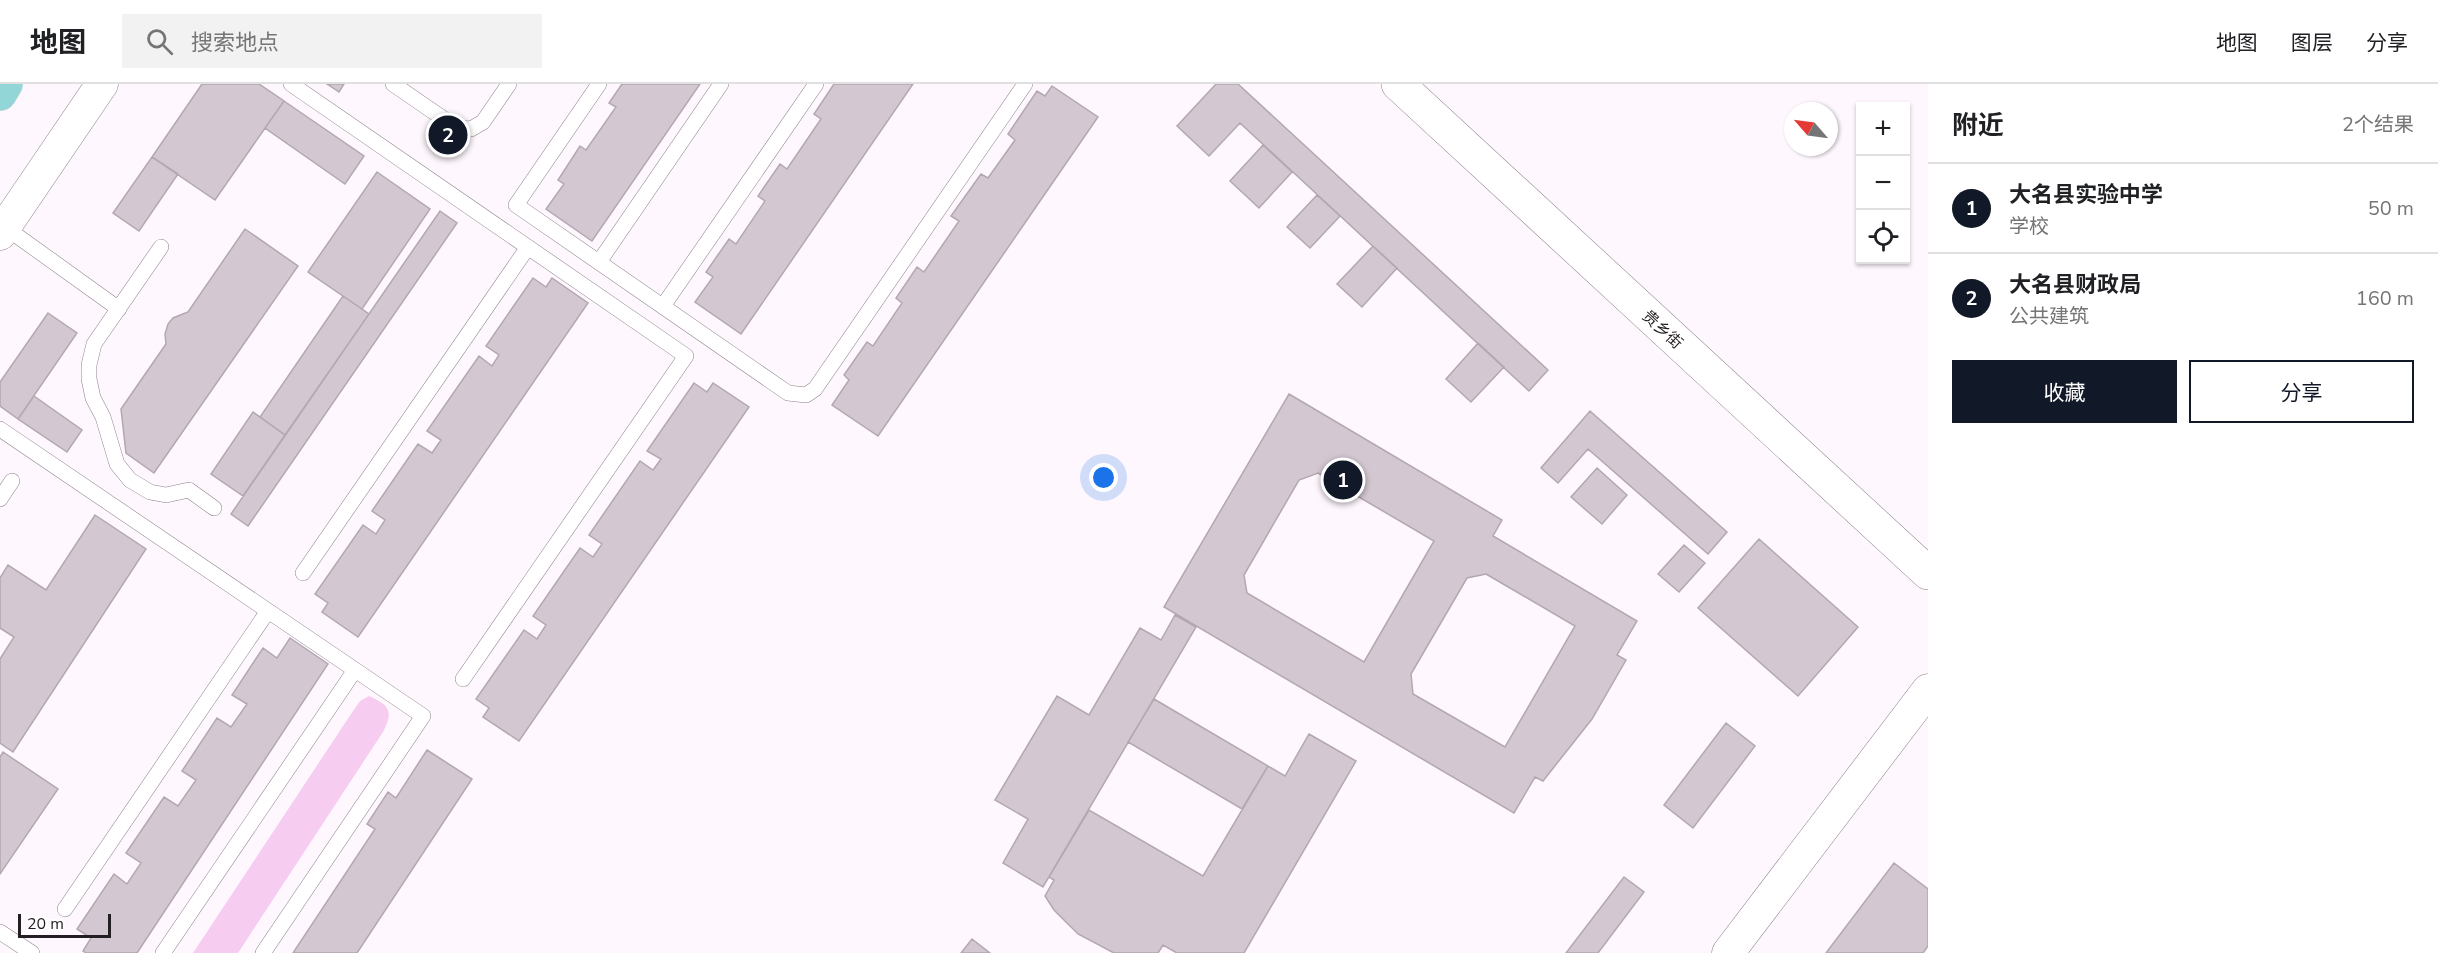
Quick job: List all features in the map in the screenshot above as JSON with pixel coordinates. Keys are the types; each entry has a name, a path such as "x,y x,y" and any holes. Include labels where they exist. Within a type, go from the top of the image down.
{"main road":[{"path":"0,93 6,84"}],"street":[{"path":"2,228 102,84"},
{"name":"贵乡街","path":"1398,84 1928,573"},
{"path":"1728,953 1928,690"}],"lane":[{"path":"291,84 686,356 463,679"},
{"path":"393,84 457,128 471,129 483,122 509,84"},
{"path":"599,84 516,205 789,393 806,395 815,389 1025,84"},
{"path":"599,262 722,84"},
{"path":"663,306 816,84"},
{"path":"2,228 119,309"},
{"path":"161,247 94,344 89,365 93,398 103,417 117,464 130,480 150,492 166,495 189,490 214,508"},
{"path":"303,573 528,247"},
{"path":"0,429 423,716 263,953"},
{"path":"0,499 12,481"},
{"path":"65,909 268,611"},
{"path":"164,953 355,670"},
{"path":"0,932 32,953"}],"shaded area":[{"path":"369,696 382,703 388,710 388,719 383,732 238,953 193,953 351,714 360,701"}],"building":[{"path":"202,84 259,84 284,101 215,200 152,157"},
{"path":"327,84 344,84 339,92"},
{"path":"622,84 700,84 592,241 546,209 564,184 558,180 580,146 586,150 616,107 609,103"},
{"path":"834,84 913,84 741,334 695,302 713,277 706,272 729,239 736,244 765,201 758,196 780,164 787,169 821,119 814,114"},
{"path":"1216,84 1238,84 1548,370 1529,391 1240,123 1209,156 1177,126"},
{"path":"1052,86 1098,117 878,436 832,405 849,380 844,375 867,342 873,346 902,303 896,298 917,267 924,272 959,221 951,216 981,174 988,178 1015,140 1008,134 1037,91 1045,96"},
{"path":"284,101 364,156 345,184 265,128"},
{"path":"1263,145 1292,172 1259,208 1230,181"},
{"path":"152,157 178,174 139,231 113,213"},
{"path":"377,172 430,209 362,309 308,272"},
{"path":"1317,195 1340,216 1310,248 1287,227"},
{"path":"440,211 457,223 248,526 231,514"},
{"path":"245,229 298,266 154,473 126,453 121,409 166,344 165,334 168,324 173,318 188,312"},
{"path":"1373,246 1397,268 1362,307 1337,284"},
{"path":"533,278 546,287 552,278 588,303 358,637 322,612 328,603 315,594 363,525 376,534 385,520 372,511 418,444 432,453 441,440 427,431 479,356 492,366 499,355 486,346"},
{"path":"343,296 369,314 285,435 260,417"},
{"path":"48,313 77,333 18,419 0,406 0,382"},
{"path":"1478,343 1504,367 1471,402 1446,379"},
{"path":"694,383 707,392 713,383 749,407 519,741 483,717 489,708 476,699 524,630 537,639 546,625 533,616 580,548 593,557 602,544 589,535 640,461 653,470 661,459 647,451"},
{"path":"1289,394 1502,520 1493,536 1637,621 1617,655 1626,660 1592,719 1543,781 1535,777 1514,813 1164,607","holes":["1318,473 1434,541 1364,662 1247,593 1244,575 1299,480","1486,574 1575,626 1505,747 1413,694 1411,674 1467,578"]},
{"path":"34,396 82,430 67,452 18,419"},
{"path":"1590,411 1727,532 1708,554 1588,449 1558,483 1541,468"},
{"path":"253,412 285,435 243,496 211,474"},
{"path":"1597,468 1627,495 1602,524 1571,497"},
{"path":"95,515 146,549 13,752 0,743 0,659 14,637 0,628 0,578 8,565 46,590"},
{"path":"1759,539 1858,627 1798,696 1698,608"},
{"path":"1684,545 1705,563 1679,592 1658,574"},
{"path":"1175,615 1196,627 1043,887 1003,863 1028,819 995,800 1057,696 1089,715 1140,628 1161,640"},
{"path":"290,638 328,664 137,953 86,953 83,951 91,938 77,929 114,874 127,884 141,863 126,853 164,797 178,806 196,780 182,771 217,718 231,727 247,704 232,695 263,648 277,658"},
{"path":"1154,699 1268,766 1242,809 1128,742"},
{"path":"1726,723 1755,746 1693,828 1664,805"},
{"path":"1309,734 1356,761 1244,953 1177,953 1163,945 1158,953 1114,953 1078,934 1054,910 1045,896 1054,880 1049,877 1089,810 1203,876 1268,766 1285,776"},
{"path":"427,750 472,779 357,953 293,953 375,829 367,824 388,792 396,798"},
{"path":"3,752 58,789 0,874 0,757"},
{"path":"1894,863 1928,889 1928,946 1923,953 1826,953"},
{"path":"1624,877 1644,892 1598,953 1566,953"},
{"path":"972,939 990,953 961,953"}],"place":[{"name":"大名县财政局","path":"448,135"},
{"name":"大名县实验中学","path":"1343,480"}]}
